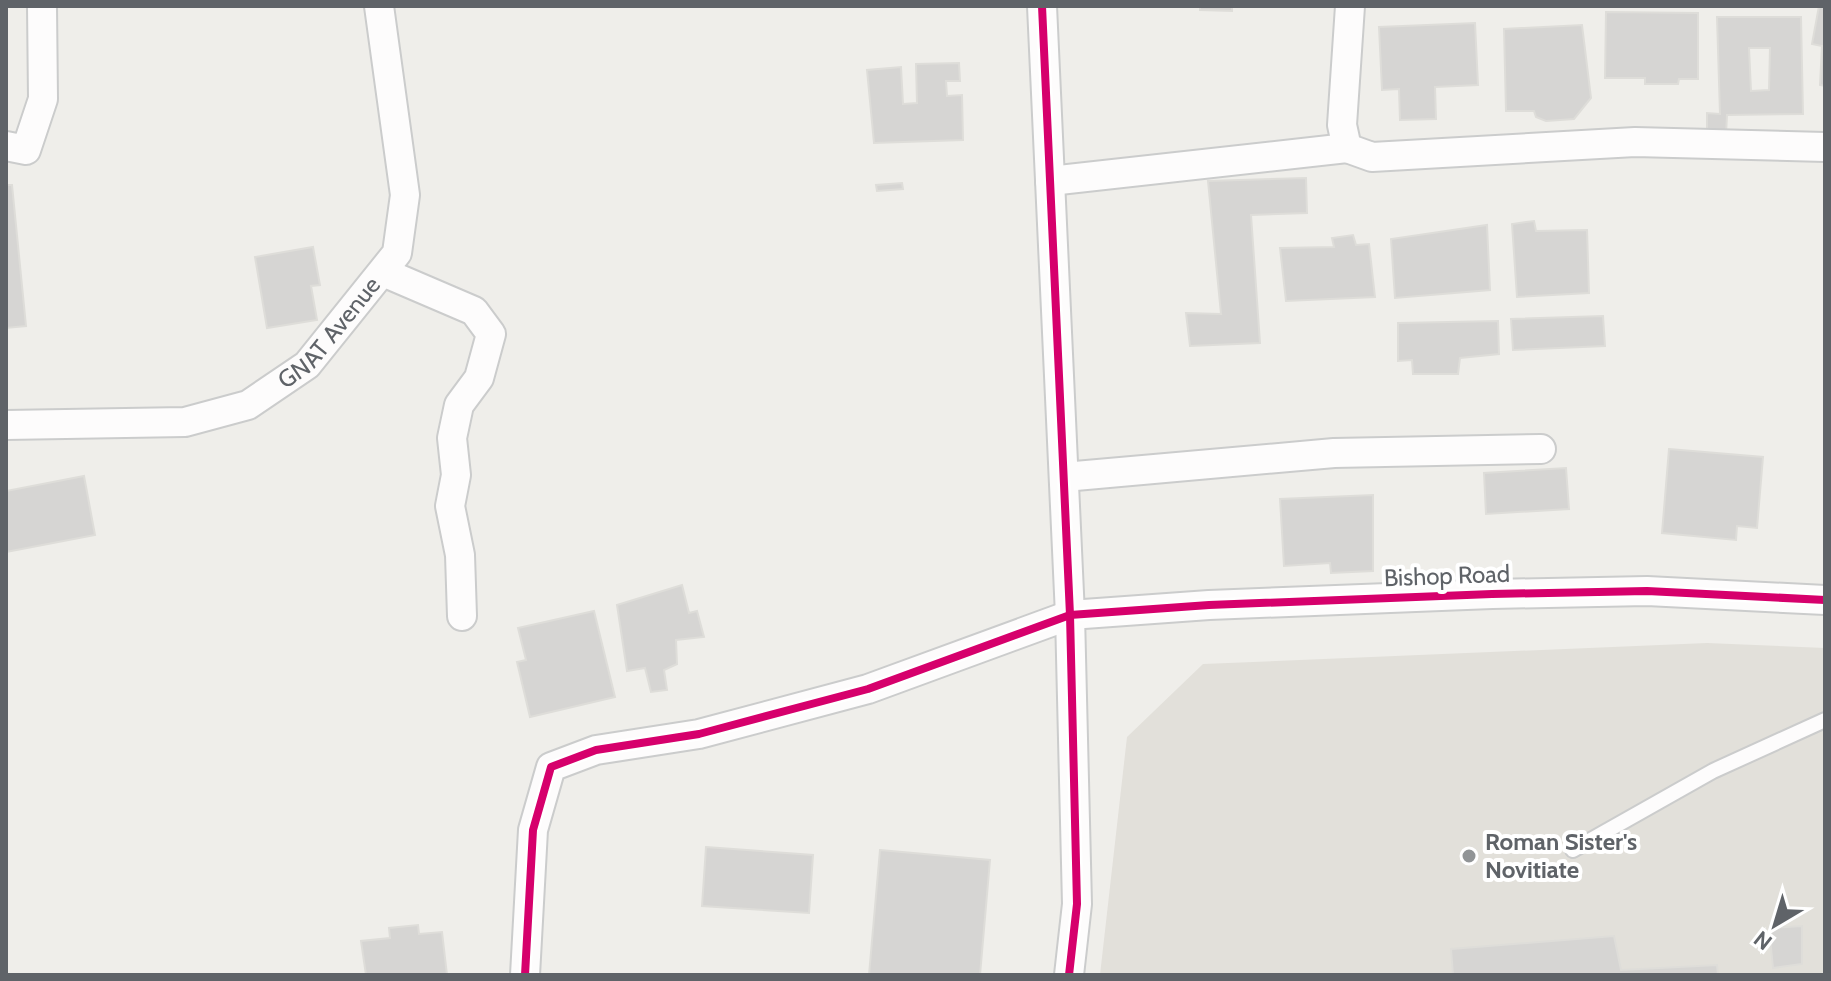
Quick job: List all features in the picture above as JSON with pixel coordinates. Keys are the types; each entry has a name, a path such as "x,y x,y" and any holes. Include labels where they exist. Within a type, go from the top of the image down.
{"street":[{"path":"6,146 26,150 43,99 42,6"},
{"name":"GNAT Avenue","path":"6,425 185,422 248,405 307,365 397,253 405,195 379,6"},
{"path":"1042,6 1070,615 1077,904 1069,975"},
{"path":"1347,148 1342,125 1350,6"},
{"path":"1050,181 1347,148 1372,157 1635,142 1825,147"},
{"path":"383,272 474,311 491,334 479,378 459,405 452,438 456,475 450,506 460,555 462,616"},
{"path":"1064,477 1334,453 1541,449"},
{"name":"Bishop Road","path":"525,975 533,830 551,767 596,750 699,734 868,689 1070,615 1209,605 1492,594 1647,591 1825,600"}],"lane":[{"path":"1573,850 1713,771 1825,720"}],"shaded area":[{"name":"Roman Sister's Novitiate","path":"1707,643 1825,648 1825,975 1100,975 1127,737 1203,664"}],"building":[{"path":"1200,6 1232,6 1232,11 1200,10"},
{"path":"1819,6 1825,6 1825,86 1820,85 1822,46 1812,44"},
{"path":"1606,12 1698,13 1698,79 1679,79 1678,84 1645,84 1645,78 1605,78"},
{"path":"1717,17 1801,17 1803,114 1727,115 1726,135 1707,133 1707,113 1720,114","holes":["1749,48 1770,48 1769,90 1751,91"]},
{"path":"1475,23 1478,85 1435,87 1436,119 1400,120 1399,89 1382,90 1379,27"},
{"path":"1582,25 1591,98 1574,119 1546,121 1536,117 1534,111 1506,111 1504,29"},
{"path":"959,63 960,81 946,81 947,96 962,95 963,140 874,143 867,70 901,67 903,104 917,103 916,64"},
{"path":"1306,178 1307,213 1251,215 1260,343 1190,346 1186,313 1221,314 1208,181"},
{"path":"902,183 903,189 877,191 876,185"},
{"path":"6,185 12,185 26,326 6,328"},
{"path":"1534,221 1536,231 1587,230 1589,293 1517,297 1512,224"},
{"path":"1487,225 1490,290 1395,298 1391,239"},
{"path":"1353,235 1356,245 1369,244 1375,297 1286,301 1280,248 1334,247 1332,238"},
{"path":"313,247 320,285 311,286 317,320 267,328 255,257"},
{"path":"1603,316 1605,346 1513,350 1511,319"},
{"path":"1498,321 1499,354 1460,358 1458,374 1413,374 1412,360 1398,361 1398,323"},
{"path":"1669,449 1763,457 1757,528 1737,526 1736,540 1662,533"},
{"path":"1566,468 1569,509 1486,514 1484,473"},
{"path":"84,476 95,535 6,552 6,491"},
{"path":"1373,495 1373,571 1331,573 1330,563 1284,566 1280,499"},
{"path":"682,585 689,613 697,611 704,637 676,640 677,664 664,670 667,690 651,692 645,668 627,671 617,605"},
{"path":"594,611 615,697 530,717 517,662 526,660 518,628"},
{"path":"706,847 813,855 809,913 702,906"},
{"path":"880,850 990,860 980,975 869,975"},
{"path":"418,925 419,934 442,932 447,975 366,975 361,941 390,938 389,928"},
{"path":"1802,926 1802,964 1773,968 1769,928"},
{"path":"1614,936 1621,970 1717,965 1718,975 1453,975 1451,949"}],"cycle path":[{"path":"1042,6 1070,615 1077,904 1069,975"},
{"path":"525,975 533,830 551,767 596,750 699,734 868,689 1070,615 1209,605 1492,594 1647,591 1825,600"}],"place":[{"name":"Roman Sister's Novitiate","path":"1469,856"}]}
